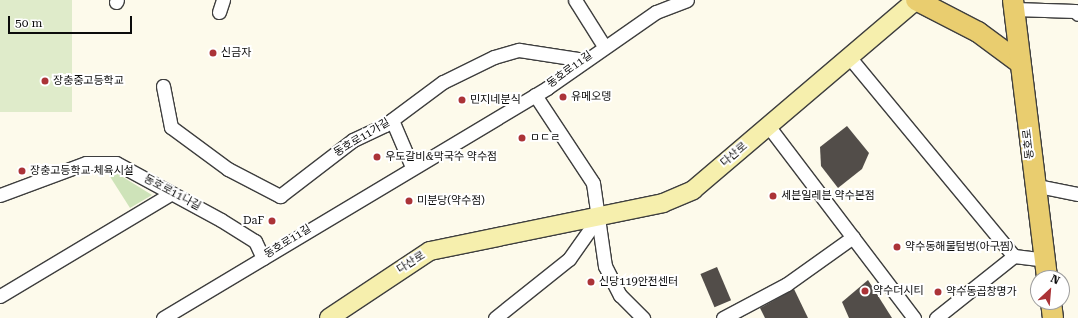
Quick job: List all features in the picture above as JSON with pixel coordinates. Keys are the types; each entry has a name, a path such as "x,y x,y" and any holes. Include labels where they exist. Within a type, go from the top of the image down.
{"main road":[{"name":"다산로","path":"329,318 430,251 663,203 693,190 850,58 916,0"},
{"path":"916,0 978,32 1020,63"},
{"name":"동호로","path":"1014,5 1033,185 1046,269"}],"street":[{"name":"동호로11길","path":"575,0 604,46"},
{"name":"동호로11길","path":"163,318 412,166 535,95 604,46 656,12 675,2 687,0"},
{"name":"동호로","path":"1014,5 1075,11 1078,14"},
{"name":"동호로11가길","path":"162,86 171,127 228,169 280,196 353,140 392,120 443,82 494,57 519,50 584,60"},
{"path":"850,58 1014,256 1046,269"},
{"path":"535,95 593,183 600,216 605,266 620,295 643,318"},
{"path":"392,120 412,166"},
{"path":"769,126 914,318"},
{"name":"동호로11나길","path":"0,195 86,163 116,164 172,193 255,241 263,258"},
{"path":"1033,185 1078,194"},
{"path":"0,296 172,193"},
{"path":"495,318 568,259 600,216"},
{"path":"723,318 787,284 853,237"},
{"path":"936,318 1014,256"}],"green space":[{"path":"0,0 72,0 72,112 0,112"},
{"path":"118,174 152,195 130,208 109,175"}],"building":[{"path":"847,126 869,153 862,169 838,188 821,166 820,147"},
{"path":"717,267 731,300 714,307 700,274"},
{"name":"약수더시티","path":"868,280 892,318 849,318 842,302"},
{"path":"794,289 808,318 765,318 760,308"}],"place":[{"name":"신금자","path":"213,53"},
{"name":"장충중고등학교","path":"45,81"},
{"name":"유메오뎅","path":"563,97"},
{"name":"민지네분식","path":"462,100"},
{"name":"ㅁㄷㄹ","path":"522,138"},
{"name":"우도갈비&막국수 약수점","path":"377,157"},
{"name":"장충고등학교 체육시설","path":"22,171"},
{"name":"세븐일레븐 약수본점","path":"773,196"},
{"name":"미분당(약수점)","path":"409,201"},
{"name":"DaF","path":"272,221"},
{"name":"약수동해물텀벙(아구찜)","path":"897,247"},
{"name":"신당119안전센터","path":"591,282"},
{"name":"약수더시티","path":"865,291"},
{"name":"약수동곱창명가","path":"938,292"}]}
